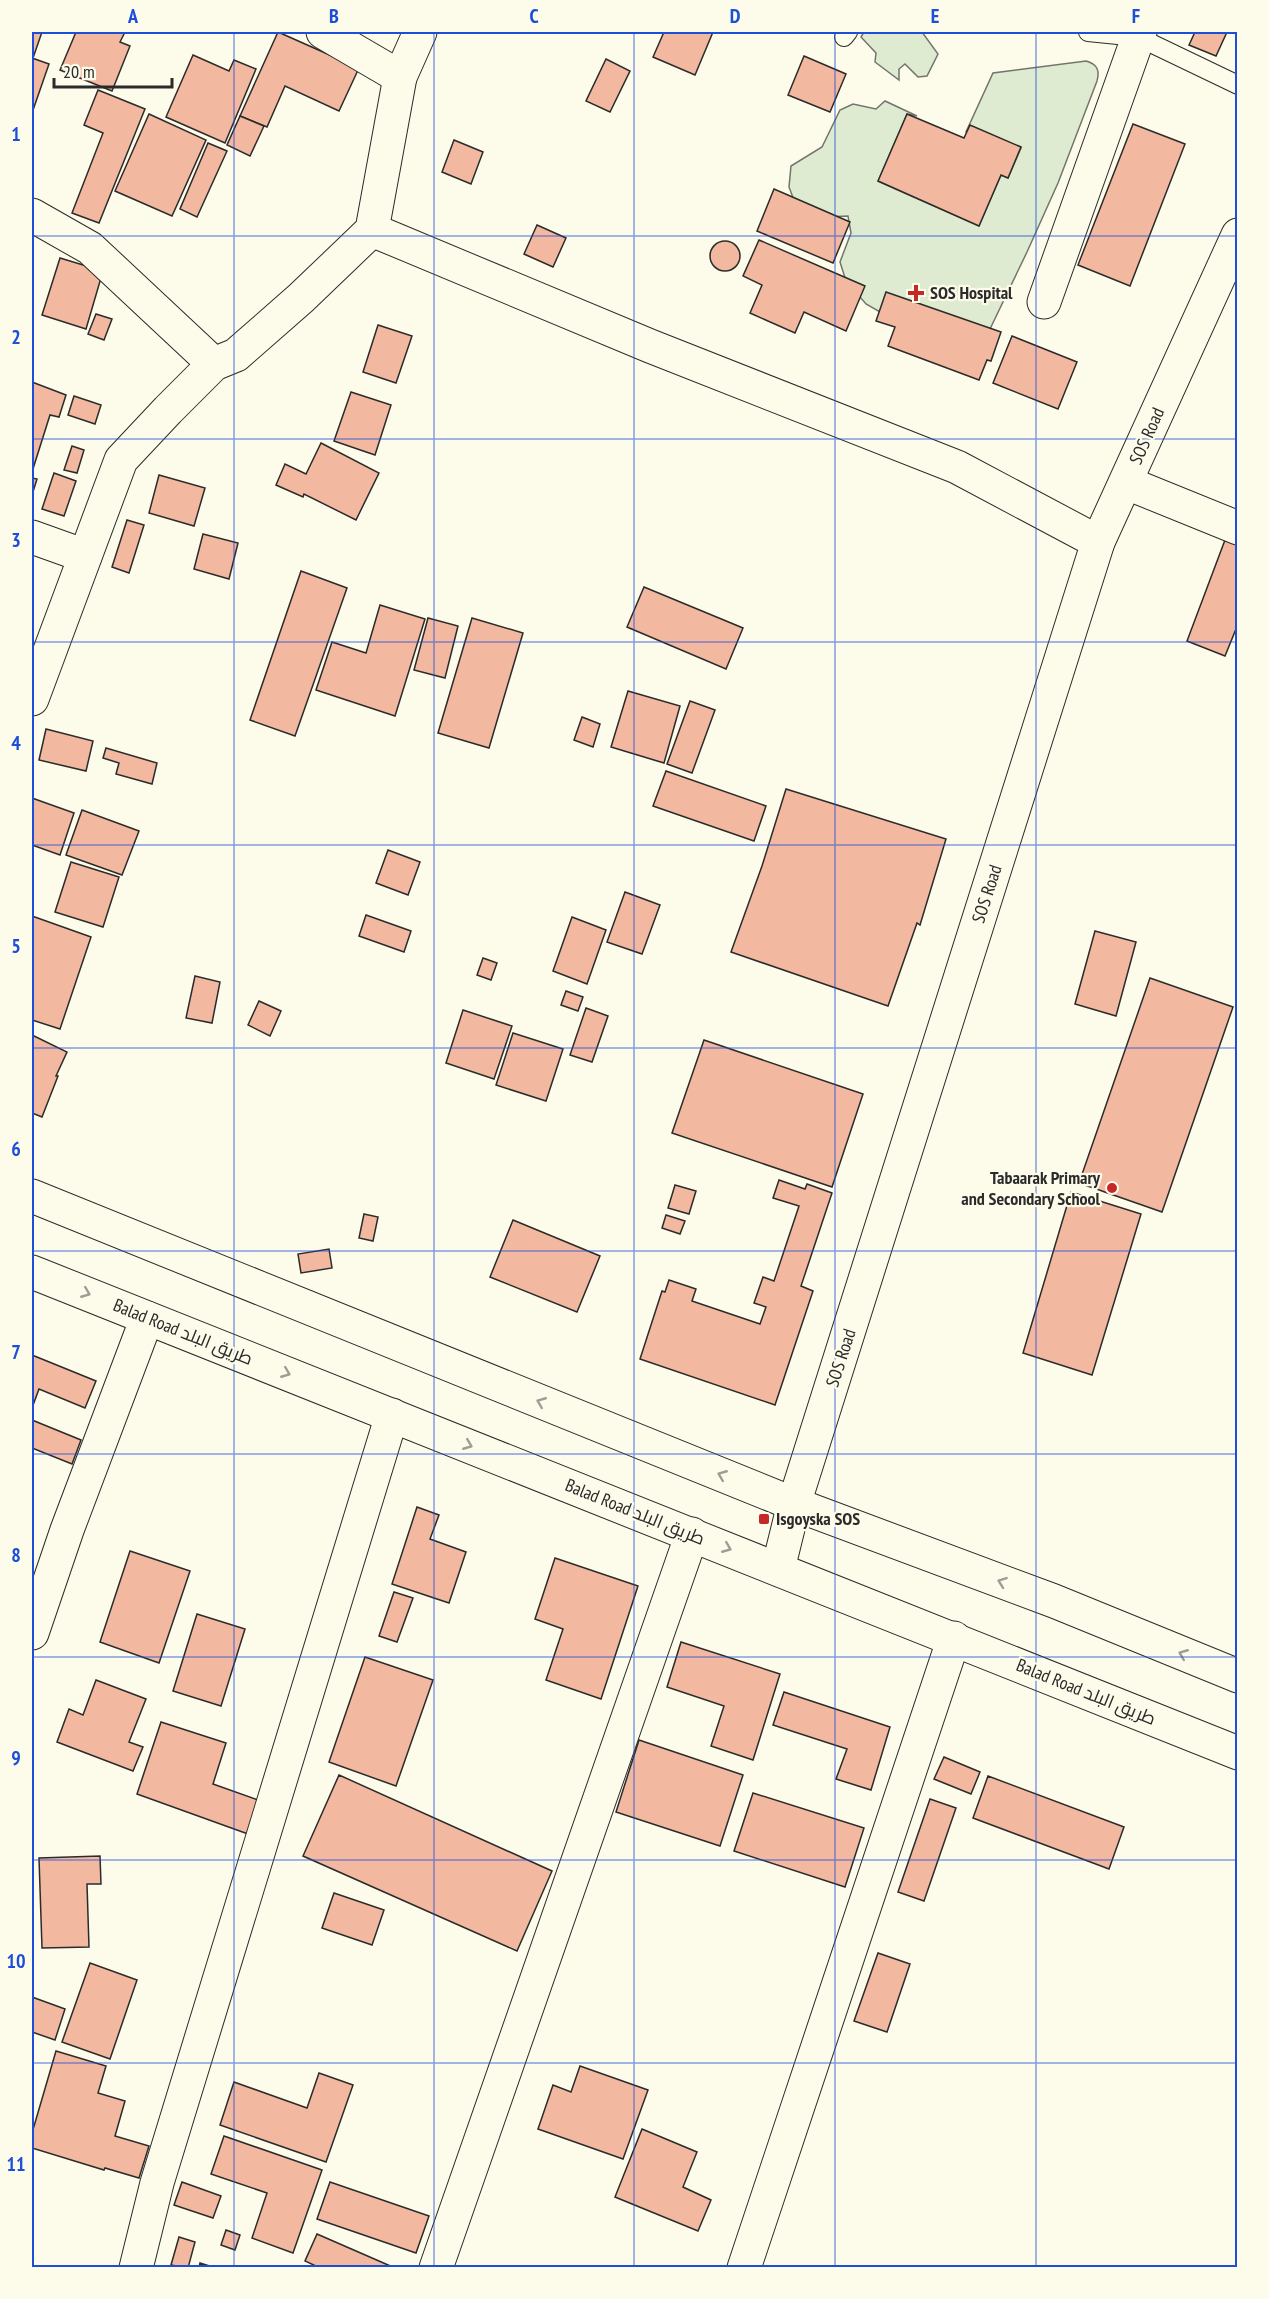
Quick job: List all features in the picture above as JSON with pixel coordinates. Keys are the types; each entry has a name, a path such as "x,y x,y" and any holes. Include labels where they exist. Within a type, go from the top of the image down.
{"main road":[{"path":"323,32 399,77"},
{"path":"32,699 121,460 214,364 236,355 301,298 372,230 399,77 420,32"},
{"path":"1044,302 1139,34"},
{"path":"32,215 90,248 214,364"},
{"path":"372,230 650,346 957,467 1098,542"},
{"name":"SOS Road","path":"778,1569 794,1504 1098,542 1127,483 1238,235"},
{"path":"1127,483 1238,528"},
{"path":"32,537 85,556"},
{"path":"32,1196 794,1504 1054,1601 1238,1676"},
{"name":"Balad Road طريق البلد","path":"32,1272 1238,1753"},
{"path":"32,1633 67,1530 147,1318"},
{"path":"136,2268 161,2171 392,1415"},
{"path":"436,2268 692,1534"},
{"path":"744,2268 954,1638"}],"lane":[{"path":"1088,32 1139,34 1238,85"}],"green space":[{"path":"864,32 922,32 938,54 927,76 918,77 905,64 899,69 899,80 875,62 876,53 861,37"},
{"path":"1086,61 1097,68 1097,81 1058,183 990,329 887,316 866,304 846,281 840,262 851,233 848,216 824,217 795,203 789,187 791,166 822,147 840,110 853,104 876,109 885,101 917,116 907,114 878,181 979,226 1001,175 1008,178 1021,148 1004,151 966,132 993,73"}],"building":[{"path":"32,32 42,32 33,58 32,58"},
{"path":"76,32 125,32 120,42 130,46 112,91 60,70"},
{"path":"278,32 359,68 339,111 285,86 267,127 240,116"},
{"path":"664,32 713,32 695,75 653,57"},
{"path":"1195,32 1227,32 1216,56 1189,45"},
{"path":"193,55 229,71 234,60 256,69 225,143 166,117"},
{"path":"804,56 846,74 830,112 788,95"},
{"path":"32,58 49,64 32,113"},
{"path":"606,59 630,71 610,112 586,101"},
{"path":"98,90 145,109 99,223 72,213 103,133 84,125"},
{"path":"149,114 206,140 172,216 115,191"},
{"path":"907,114 964,138 970,125 1021,147 1008,178 1001,175 979,226 878,181"},
{"path":"240,116 264,126 250,156 227,145"},
{"path":"1133,124 1185,144 1130,286 1078,265"},
{"path":"454,140 483,152 471,184 442,172"},
{"path":"208,143 227,151 197,217 180,209"},
{"path":"774,189 850,222 833,263 757,231"},
{"path":"537,225 566,238 553,267 524,254"},
{"path":"759,240 865,286 846,331 804,312 795,333 750,313 762,285 743,276"},
{"path":"725,241 736,245 740,256 736,267 725,271 714,267 710,256 714,245"},
{"path":"60,258 103,271 86,329 42,315"},
{"path":"886,292 1001,332 991,361 987,360 979,380 888,346 895,327 876,321"},
{"path":"96,314 112,319 104,340 88,334"},
{"path":"378,325 412,336 396,383 363,372"},
{"path":"1012,336 1077,362 1058,409 993,383"},
{"path":"32,382 66,395 59,417 50,415 32,472"},
{"path":"351,392 391,405 375,455 334,441"},
{"path":"74,396 101,405 95,424 68,415"},
{"path":"321,443 379,473 356,520 304,494 303,497 276,485 285,464 306,474"},
{"path":"72,446 84,450 77,473 64,470"},
{"path":"54,473 76,481 64,516 42,509"},
{"path":"159,475 205,488 194,526 149,513"},
{"path":"32,478 37,479 32,495"},
{"path":"127,520 144,525 129,573 112,567"},
{"path":"203,534 238,543 229,579 194,569"},
{"path":"1225,540 1238,545 1238,624 1225,656 1187,641"},
{"path":"301,571 347,588 295,736 250,720"},
{"path":"644,587 743,628 726,669 627,627"},
{"path":"380,605 425,619 395,716 316,690 332,642 366,653"},
{"path":"428,618 458,626 445,678 414,670"},
{"path":"472,618 523,633 489,748 438,733"},
{"path":"628,691 680,706 664,763 611,747"},
{"path":"690,701 715,710 692,773 667,764"},
{"path":"582,717 600,724 593,747 574,740"},
{"path":"46,729 93,741 86,771 39,760"},
{"path":"106,748 157,763 152,784 116,774 119,763 103,758"},
{"path":"666,771 766,806 754,841 653,806"},
{"path":"786,789 946,839 920,925 917,923 888,1006 731,952 762,866"},
{"path":"32,798 74,813 60,855 32,845"},
{"path":"82,810 139,831 122,875 66,855"},
{"path":"388,850 420,862 408,895 376,883"},
{"path":"71,862 119,877 103,927 55,912"},
{"path":"625,892 660,905 642,954 607,942"},
{"path":"366,915 411,931 404,952 359,936"},
{"path":"32,916 91,937 60,1029 32,1020"},
{"path":"572,917 606,930 587,984 553,971"},
{"path":"1095,931 1136,942 1116,1016 1075,1004"},
{"path":"483,958 497,963 491,980 477,975"},
{"path":"195,976 220,982 212,1023 186,1018"},
{"path":"1150,978 1233,1007 1162,1212 1079,1183"},
{"path":"566,991 583,997 578,1011 561,1005"},
{"path":"259,1001 281,1011 270,1036 248,1025"},
{"path":"586,1008 608,1016 592,1062 570,1055"},
{"path":"463,1010 512,1026 494,1079 446,1063"},
{"path":"513,1033 563,1049 546,1101 496,1085"},
{"path":"32,1035 67,1052 42,1117 32,1113"},
{"path":"704,1040 863,1094 832,1187 672,1133"},
{"path":"779,1180 805,1189 807,1184 832,1193 801,1286 813,1291 775,1405 640,1359 662,1291 665,1292 669,1280 696,1289 692,1301 760,1324 766,1307 754,1303 763,1277 774,1281 799,1206 773,1198"},
{"path":"675,1185 696,1191 689,1214 668,1208"},
{"path":"1071,1192 1141,1214 1092,1375 1023,1353"},
{"path":"364,1214 378,1217 373,1241 359,1238"},
{"path":"666,1215 685,1221 680,1234 662,1228"},
{"path":"513,1220 600,1256 577,1312 490,1277"},
{"path":"329,1249 332,1268 301,1273 298,1254"},
{"path":"32,1355 96,1381 85,1408 39,1389 32,1408"},
{"path":"32,1420 81,1440 72,1464 32,1448"},
{"path":"417,1507 439,1515 430,1539 466,1552 449,1603 392,1584"},
{"path":"130,1551 190,1571 159,1663 100,1642"},
{"path":"555,1558 638,1586 601,1699 546,1680 563,1629 535,1619"},
{"path":"394,1592 413,1598 397,1642 379,1636"},
{"path":"197,1614 245,1629 221,1706 173,1691"},
{"path":"681,1642 780,1674 753,1760 711,1746 724,1706 667,1687"},
{"path":"365,1657 433,1680 396,1786 329,1762"},
{"path":"96,1680 146,1699 129,1742 143,1747 133,1771 57,1742 69,1709 83,1715"},
{"path":"784,1692 890,1727 871,1790 836,1779 847,1749 773,1725"},
{"path":"161,1722 226,1743 213,1784 258,1800 248,1834 137,1794"},
{"path":"639,1740 743,1775 720,1846 616,1812"},
{"path":"944,1757 980,1772 971,1794 934,1779"},
{"path":"339,1775 552,1871 517,1951 303,1856"},
{"path":"988,1776 1124,1827 1109,1869 973,1818"},
{"path":"753,1793 864,1828 845,1887 734,1851"},
{"path":"930,1799 956,1808 924,1901 898,1892"},
{"path":"100,1856 101,1884 87,1884 89,1947 42,1948 39,1858"},
{"path":"334,1893 384,1910 372,1945 322,1928"},
{"path":"878,1953 910,1964 887,2032 854,2021"},
{"path":"90,1963 137,1980 110,2059 62,2042"},
{"path":"32,1997 65,2009 55,2040 32,2032"},
{"path":"56,2051 106,2066 98,2093 125,2101 115,2136 149,2146 139,2178 32,2148 32,2133"},
{"path":"580,2066 648,2090 623,2159 538,2129 553,2085 571,2092"},
{"path":"319,2073 353,2085 326,2162 220,2125 234,2082 307,2108"},
{"path":"642,2129 697,2152 683,2187 711,2200 698,2231 615,2197"},
{"path":"224,2136 322,2170 293,2253 252,2238 267,2193 211,2174"},
{"path":"182,2182 221,2196 213,2218 174,2205"},
{"path":"330,2182 429,2216 416,2253 317,2219"},
{"path":"226,2230 240,2235 235,2250 221,2245"},
{"path":"317,2234 395,2268 320,2268 305,2261"},
{"path":"179,2237 195,2242 188,2268 171,2265"},
{"path":"200,2263 216,2268 199,2268"}],"place":[{"name":"SOS Hospital","path":"916,293"},
{"name":"Tabaarak Primary and Secondary School","path":"1112,1188"},
{"name":"Isgoyska SOS","path":"764,1519"}]}
